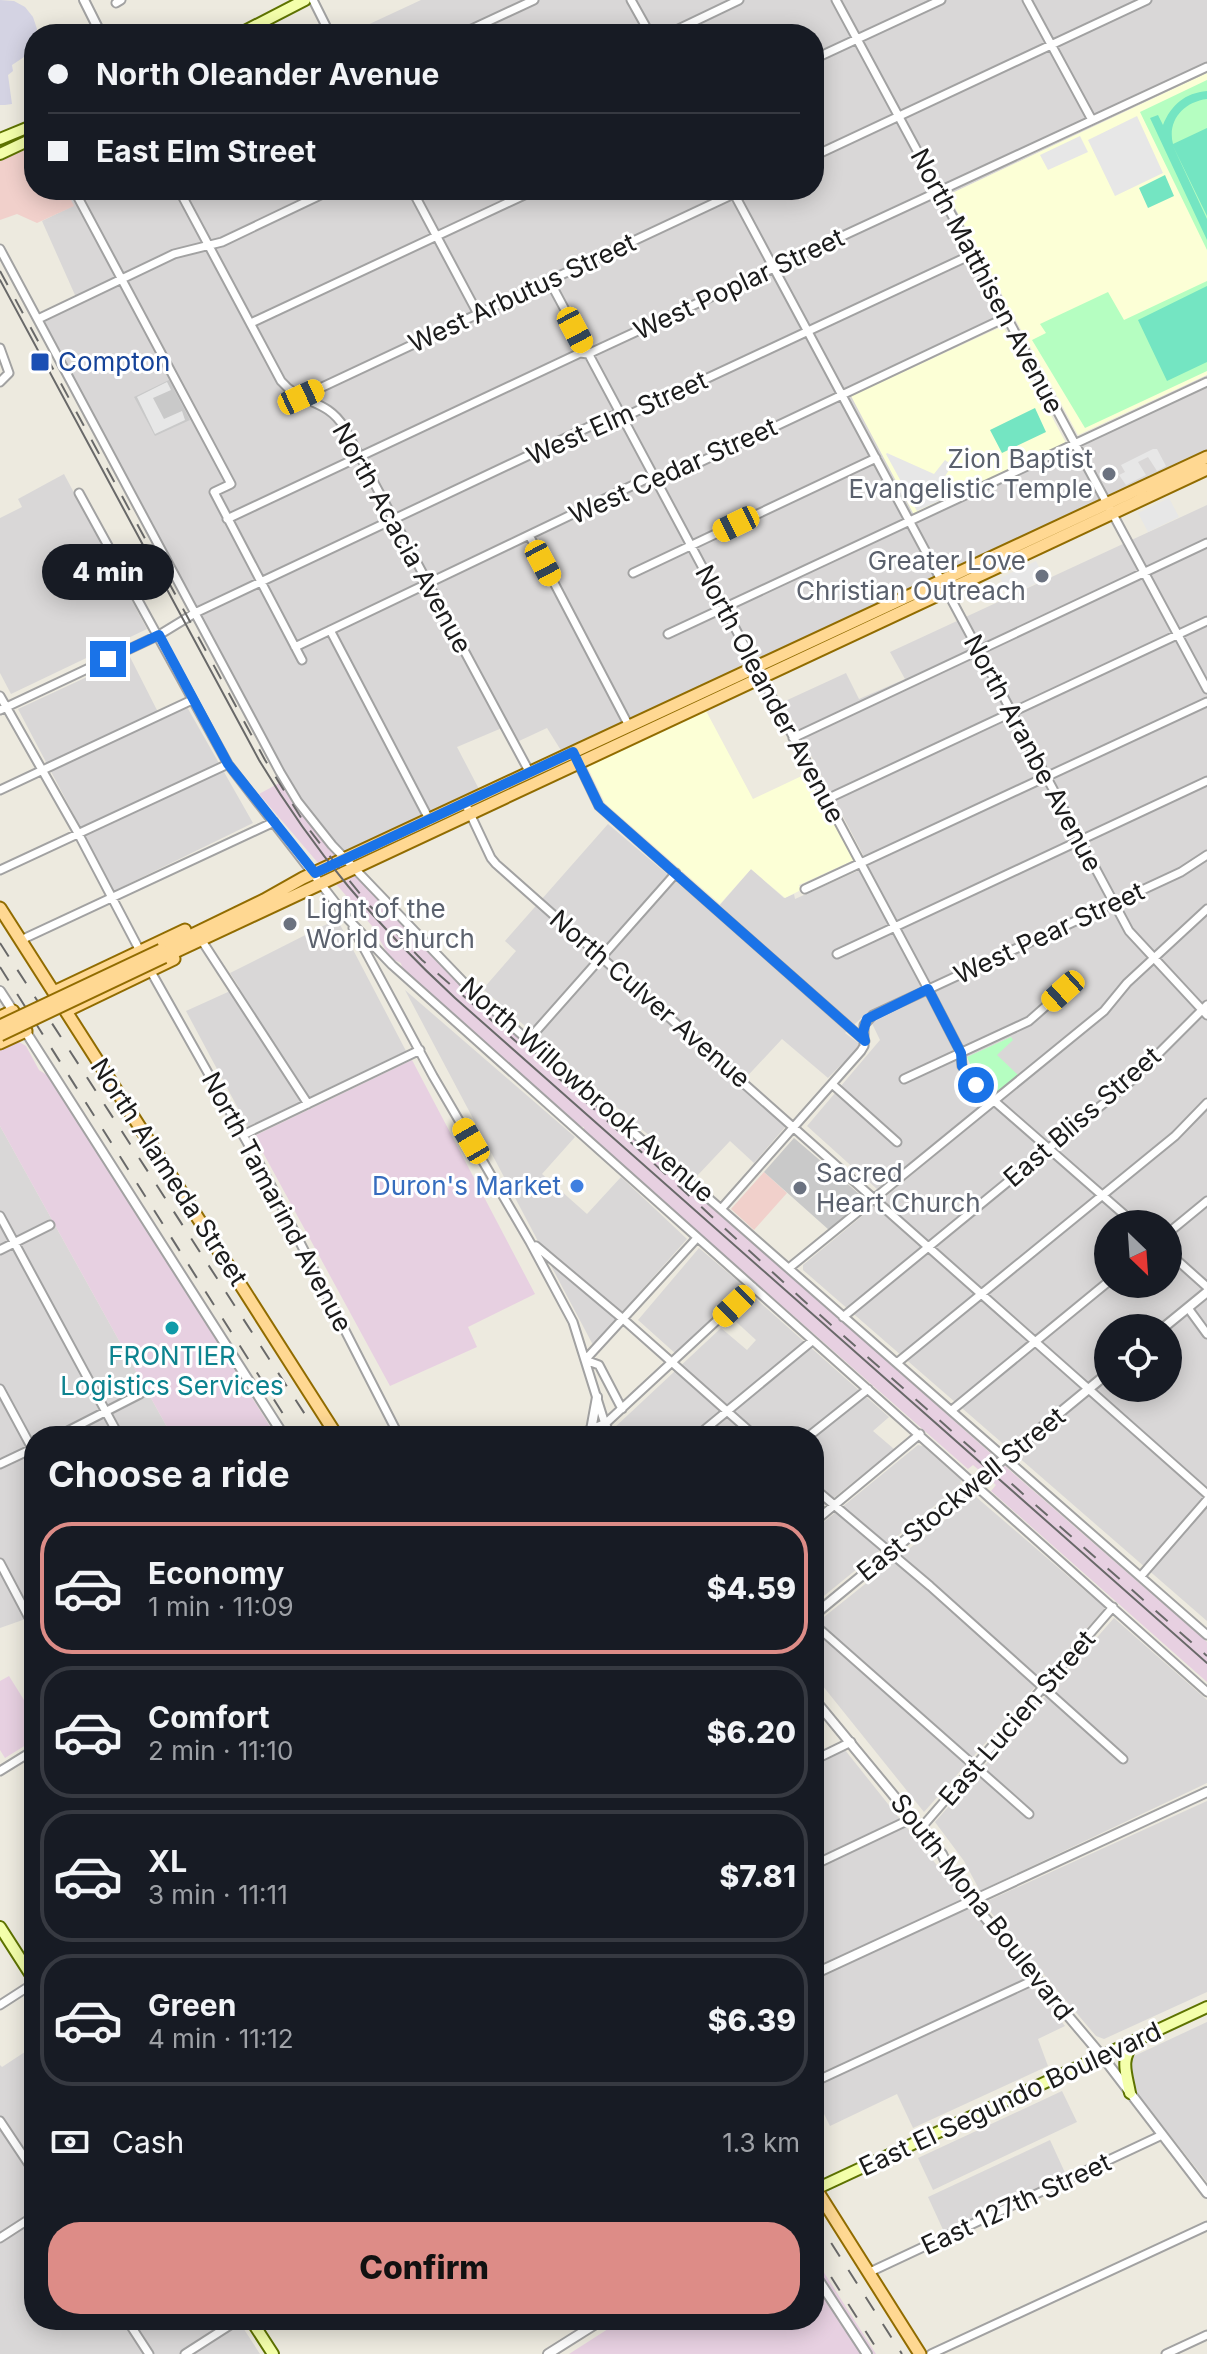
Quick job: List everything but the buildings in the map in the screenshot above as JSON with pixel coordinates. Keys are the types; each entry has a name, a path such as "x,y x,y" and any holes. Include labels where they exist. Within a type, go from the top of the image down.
{"main road":[{"path":"258,24 305,0"},
{"path":"0,139 24,129"},
{"path":"0,154 24,143"},
{"path":"0,1026 163,953 1110,508 1207,457"},
{"path":"1110,508 1207,469"},
{"path":"576,758 629,726 757,673"},
{"path":"54,992 266,892 303,878 317,881"},
{"path":"0,1035 303,878"},
{"path":"66,1011 282,907 317,881"},
{"name":"North Alameda Street","path":"0,908 331,1426"},
{"path":"0,1017 13,1011"},
{"path":"0,1043 26,1031"},
{"path":"0,1927 24,1966"},
{"name":"East El Segundo Boulevard","path":"824,2184 1207,2007"},
{"path":"1130,2093 1124,2062 1125,2054 1135,2041"},
{"path":"824,2202 920,2354"},
{"path":"257,2330 273,2354"}],"street":[{"path":"84,0 96,24"},
{"path":"313,0 325,24"},
{"path":"482,24 534,0"},
{"path":"631,0 644,24"},
{"path":"689,24 739,0"},
{"name":"North Matthisen Avenue","path":"836,0 1207,689"},
{"path":"824,54 941,0"},
{"path":"1027,0 1092,120"},
{"path":"824,151 1147,0"},
{"name":"West Poplar Street","path":"227,519 580,353 588,354 1207,67"},
{"path":"80,200 231,484 214,492 302,660"},
{"name":"North Acacia Avenue","path":"184,200 281,381 289,390 323,405 338,418 532,778"},
{"path":"38,319 174,254 210,247 310,200"},
{"path":"418,200 478,314"},
{"path":"251,323 514,200"},
{"name":"West Arbutus Street","path":"301,397 717,200"},
{"path":"741,200 807,330"},
{"name":"North Willowbrook Avenue","path":"0,249 298,802 344,866 473,992 1207,1635"},
{"name":"West Elm Street","path":"3,709 159,635 195,613 612,416 622,418 973,254"},
{"name":"North Oleander Avenue","path":"549,280 928,989 961,1053 962,1066 969,1077 995,1101 1118,1210"},
{"name":"West Cedar Street","path":"295,647 646,479 662,480 1007,317"},
{"name":"North Aranbe Avenue","path":"807,330 1129,931 1205,1010"},
{"path":"0,348 9,373 0,382"},
{"path":"668,634 1207,382"},
{"path":"633,573 876,458"},
{"name":"North Willowbrook Avenue","path":"79,493 228,764 348,919 439,1010 1207,1692"},
{"path":"529,535 629,726"},
{"path":"793,738 1207,543"},
{"path":"827,799 1207,621"},
{"path":"330,630 432,824"},
{"path":"0,696 3,709 78,833 140,951"},
{"path":"0,790 192,700"},
{"path":"805,889 1207,702"},
{"path":"576,758 599,806 865,1041 861,1051 722,1208"},
{"path":"0,870 228,764"},
{"path":"837,954 1207,781"},
{"name":"North Culver Avenue","path":"467,808 496,864 929,1245 1207,1497"},
{"path":"21,940 274,822"},
{"name":"West Pear Street","path":"865,1041 863,1032 867,1019 1181,872 1207,855"},
{"path":"529,1039 676,873"},
{"path":"789,1268 1104,1011 1127,983 1207,909"},
{"path":"348,919 573,1322 605,1424"},
{"path":"204,944 308,1104"},
{"name":"North Tamarind Avenue","path":"150,970 243,1135 394,1426"},
{"name":"North Alameda Street","path":"0,991 278,1426"},
{"path":"904,1079 1029,1021 1063,991"},
{"name":"East Bliss Street","path":"843,1317 1131,1081 1205,1010"},
{"path":"243,1135 420,1050"},
{"path":"832,1084 897,1142"},
{"path":"898,1362 1175,1136 1207,1103"},
{"path":"1182,1222 1207,1201"},
{"path":"0,1216 113,1426"},
{"path":"0,1250 50,1225"},
{"path":"585,1360 697,1238"},
{"path":"530,1242 623,1319 742,1426"},
{"path":"1180,1314 1207,1290 1182,1266"},
{"path":"603,1426 753,1287"},
{"path":"952,1410 1094,1293"},
{"path":"1188,1308 1207,1334"},
{"path":"710,1426 812,1341"},
{"path":"585,1360 599,1365 622,1409"},
{"name":"East Stockwell Street","path":"824,1607 1094,1384"},
{"path":"0,1389 24,1433"},
{"path":"822,1426 868,1389"},
{"path":"79,1426 140,1394"},
{"path":"595,1426 597,1397"},
{"path":"824,1514 920,1434"},
{"path":"0,1464 24,1454"},
{"path":"824,1497 930,1586 1123,1759"},
{"path":"1141,1576 1207,1497"},
{"path":"0,1563 24,1608"},
{"name":"East Lucien Street","path":"921,1828 1113,1607"},
{"path":"824,1633 1029,1814"},
{"name":"South Mona Boulevard","path":"824,1711 942,1854 952,1875 971,1901 1102,2056 1207,2193"},
{"path":"824,1755 851,1742"},
{"path":"0,1771 24,1756"},
{"path":"824,1969 1207,1792"},
{"path":"824,1860 913,1818"},
{"path":"824,2077 1036,1979"},
{"path":"0,2005 24,1989"},
{"path":"0,2121 24,2157"},
{"name":"East 127th Street","path":"870,2272 1162,2135"},
{"path":"0,2238 24,2222"},
{"path":"931,2354 1207,2226"},
{"path":"824,2288 867,2354"},
{"path":"133,2330 149,2354"},
{"path":"185,2354 222,2330"},
{"path":"548,2354 586,2330"},
{"path":"1166,2354 1207,2335"}],"shaded area":[{"path":"0,0 14,1 25,7 35,24 24,24 24,57 12,65 13,71 8,75 12,104 0,105"},
{"path":"421,0 1207,0 1207,73 948,195 1015,319 851,396 1066,443 1207,375 1207,452 562,752 547,728 519,741 509,725 457,747 480,791 344,853 296,793 43,322 79,304 42,221 73,206 70,200 824,200 824,24 369,24"},
{"path":"1207,73 1207,375 1078,435 948,195"},
{"path":"1137,116 1163,173 1115,196 1088,140"},
{"path":"1080,136 1088,152 1048,170 1040,155"},
{"path":"24,150 24,200 71,200 74,206 37,223 17,214 0,220 0,161"},
{"path":"1003,326 1066,443 914,515 851,396"},
{"path":"169,380 190,420 155,436 134,397"},
{"path":"167,382 171,390 153,398 164,419 182,411 185,420 155,434 137,397"},
{"path":"1157,449 1166,466 1157,471 1148,457 1138,462 1146,475 1126,485 1119,475 1125,472 1121,465"},
{"path":"887,453 934,474 945,460 952,465 944,478 966,489 917,511"},
{"path":"64,474 147,629 11,694 0,673 0,518 22,507 18,499"},
{"path":"1169,498 1179,517 1148,532 1138,513"},
{"path":"1207,505 1207,1621 803,1270 803,1265 1024,1082 996,1055 1012,1040 1011,1037 957,1062 967,1079 988,1100 877,1189 807,1126 880,1040 867,1013 845,1033 861,1045 828,1078 782,1039 739,1085 786,1126 754,1163 730,1141 696,1177 483,989 516,951 505,941 608,824 713,913 751,869 784,898 794,894 795,899 869,866 783,702 846,673 859,699 905,679 890,652"},
{"path":"1036,561 1045,579 1010,596 1000,578"},
{"path":"130,657 162,720 187,707 253,823 114,891 18,709"},
{"path":"705,709 753,799 808,773 854,860 799,885 801,890 785,898 751,869 720,904 605,803 587,766"},
{"path":"283,781 321,837 434,959 1207,1642 1207,1682 991,1491 996,1485 973,1465 968,1469 584,1132 584,1127 578,1126 403,972 401,963 390,958 372,926 259,794"},
{"path":"337,919 406,1051 248,1127 186,1011 239,987 230,973"},
{"path":"405,990 575,1137 542,1174 587,1214 621,1177 687,1239 593,1345"},
{"path":"16,1040 26,1046 39,1070 53,1079 270,1426 166,1426 0,1126 0,1048"},
{"path":"412,1060 535,1294 468,1327 477,1347 390,1386 254,1136"},
{"path":"0,1126 166,1426 24,1426 24,1620 0,1628"},
{"path":"794,1138 865,1199 829,1230 764,1172"},
{"path":"764,1172 787,1193 754,1230 731,1209"},
{"path":"699,1248 746,1288 676,1354 638,1320"},
{"path":"755,1298 889,1417 873,1431 894,1449 824,1506 824,1426 616,1426 721,1328 747,1350 756,1340 732,1318"},
{"path":"918,1445 961,1480 960,1485 824,1596 824,1522"},
{"path":"975,1496 1105,1608 924,1812 824,1687 824,1617"},
{"path":"1114,1618 1207,1700 1207,1783 980,1891 964,1861 935,1822"},
{"path":"9,1676 24,1700 24,1746 5,1758 0,1750 0,1681"},
{"path":"845,1750 1065,2026 1038,2039 1048,2066 913,2128 897,2094 830,2126 824,2114 824,1760"},
{"path":"1207,1801 1207,1992 1104,2039 1096,2036 983,1903"},
{"path":"1207,2022 1207,2182 1141,2098 1133,2084 1130,2069 1132,2057"},
{"path":"24,2053 24,2330 244,2330 260,2354 0,2354 0,2065 2,2067"},
{"path":"1062,2091 1077,2122 933,2190 918,2158"},
{"path":"1050,2140 1067,2177 945,2234 928,2197"},
{"path":"824,2273 876,2354 569,2354 606,2330 824,2330"}],"green space":[{"path":"1207,80 1207,250 1140,112"},
{"path":"1207,91 1207,99 1191,104 1179,114 1172,128 1172,136 1173,144 1207,128 1207,216 1173,146 1207,219 1207,240 1150,118 1158,115 1163,125 1180,101"},
{"path":"1165,175 1174,196 1148,208 1139,188"},
{"path":"1207,281 1207,371 1085,428 1032,340 1046,333 1040,324 1108,292 1124,320"},
{"path":"1207,286 1207,362 1167,381 1138,320"},
{"path":"1035,408 1046,432 1002,453 990,430"},
{"path":"1011,1037 1013,1040 997,1055 1018,1075 996,1093 975,1075 967,1057"}],"tram line":[{"path":"0,280 259,760 302,826 373,915 455,998 1207,1663"}],"railway":[{"path":"0,271 265,760 305,824 370,906 422,960 602,1116 803,1300 1207,1656"},
{"path":"0,943 313,1426"},
{"path":"0,967 291,1426"},
{"path":"824,2232 902,2354"},
{"path":"824,2266 880,2354"}],"place":[{"name":"Compton","path":"40,362"},
{"name":"Zion Baptist Evangelistic Temple","path":"1109,474"},
{"name":"Greater Love Christian Outreach","path":"1042,576"},
{"name":"Light of the World Church","path":"290,924"},
{"name":"Duron's Market","path":"577,1186"},
{"name":"Sacred Heart Church","path":"800,1188"},
{"name":"FRONTIER Logistics Services","path":"172,1328"}],"route":[{"path":"108,659 159,635 228,764 315,873 573,752 599,806 865,1041 863,1032 867,1019 928,989 961,1053 962,1066 976,1085"}]}
